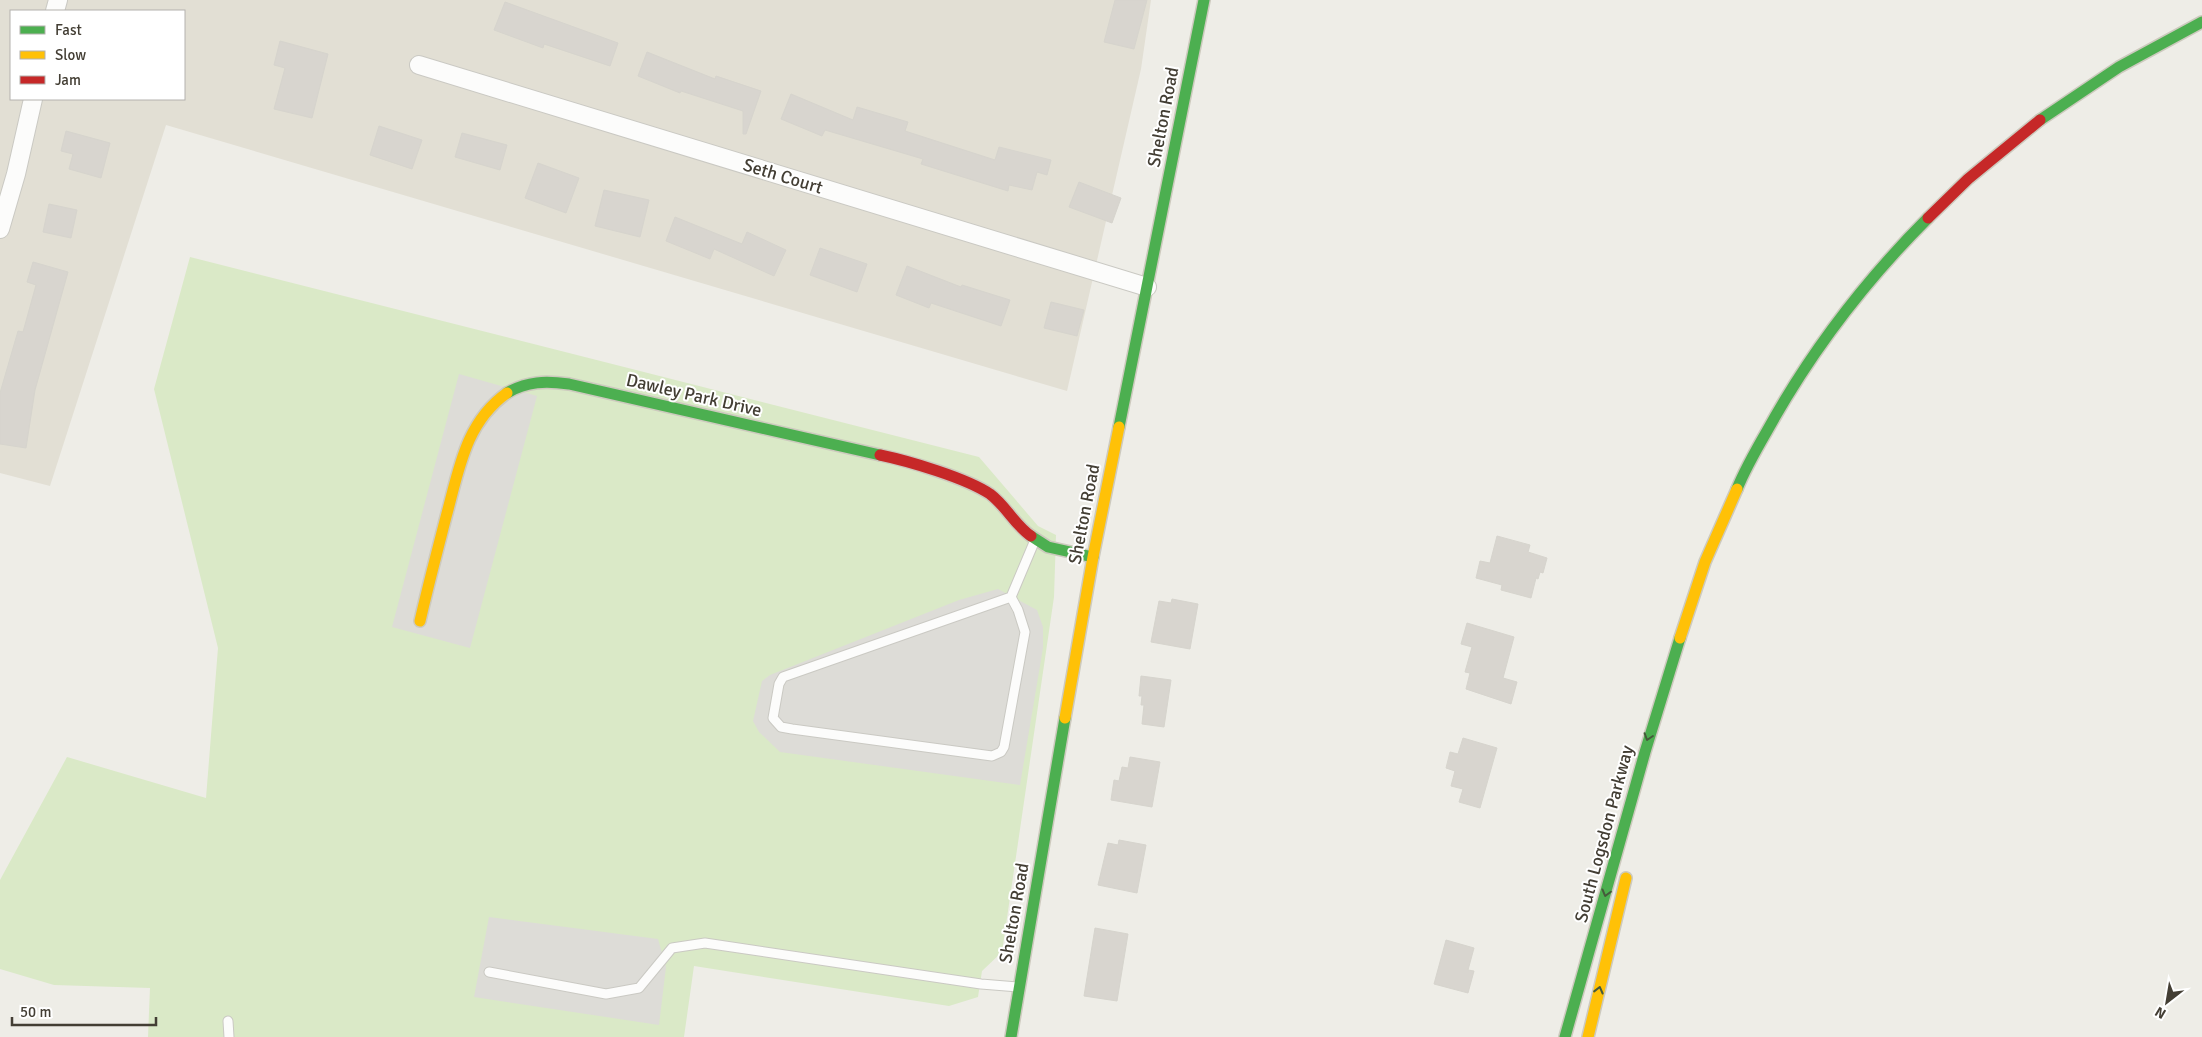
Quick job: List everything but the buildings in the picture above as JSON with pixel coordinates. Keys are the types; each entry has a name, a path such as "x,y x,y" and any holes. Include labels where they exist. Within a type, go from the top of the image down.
{"street":[{"name":"Shelton Road","path":"1012,1037 1094,557 1204,0"},
{"name":"South Logsdon Parkway","path":"1565,1037 1642,756 1705,562 1720,524 1765,432 1800,374 1869,281 1933,210 1967,178 2016,138 2102,76 2165,40 2202,22"},
{"name":"Seth Court","path":"419,65 1147,287"},
{"path":"0,229 16,174 33,100"},
{"name":"Dawley Park Drive","path":"420,622 467,442 476,426 512,390 525,384 539,382 553,382 584,387 813,441 905,460 974,486 989,494 1035,540 1061,551 1094,557"},
{"name":"South Logsdon Parkway","path":"1660,741 1679,640"},
{"name":"South Logsdon Parkway","path":"1588,1037 1629,866"}],"lane":[{"path":"1011,598 1018,610 1025,632 1004,747 1001,752 992,756 792,729 781,727 773,718 779,684 783,677 1011,598 1035,540"},
{"path":"488,972 606,994 639,988 672,948 705,943 981,984 1020,987"},
{"path":"228,1020 229,1037"}],"shaded area":[{"path":"0,0 1151,0 1141,69 1067,391 166,125 50,486 0,473"},
{"path":"459,374 537,396 470,648 392,627"},
{"path":"998,589 1037,610 1043,627 1043,648 1020,785 780,752 759,732 753,721 762,681 770,675 959,600"},
{"path":"489,917 658,939 666,967 659,1025 474,997"}],"green space":[{"path":"190,257 979,457 1038,526 1056,535 1054,597 1002,952 982,971 978,997 949,1006 694,966 684,1037 148,1037 150,988 54,985 0,969 0,880 67,757 206,798 218,648 154,389"}],"traffic: fast":[{"path":"1119,427 1204,0"},
{"path":"2040,120 2119,67 2202,22"},
{"path":"1737,489 1784,402 1820,346 1882,267 1928,218"},
{"path":"507,393 529,384 552,382 569,384 880,455"},
{"path":"1031,536 1048,547 1093,557"},
{"path":"1565,1037 1645,752 1680,638"},
{"path":"1011,1037 1065,718"}],"traffic: slow":[{"path":"420,621 455,482 466,449 482,418 507,393"},
{"path":"1065,718 1093,557 1119,427"},
{"path":"1680,638 1705,562 1737,489"},
{"path":"1588,1037 1626,878"}],"traffic: jam":[{"path":"1928,218 1968,179 2040,120"},
{"path":"880,455 937,471 980,488 996,499 1025,532 1031,536"}]}
